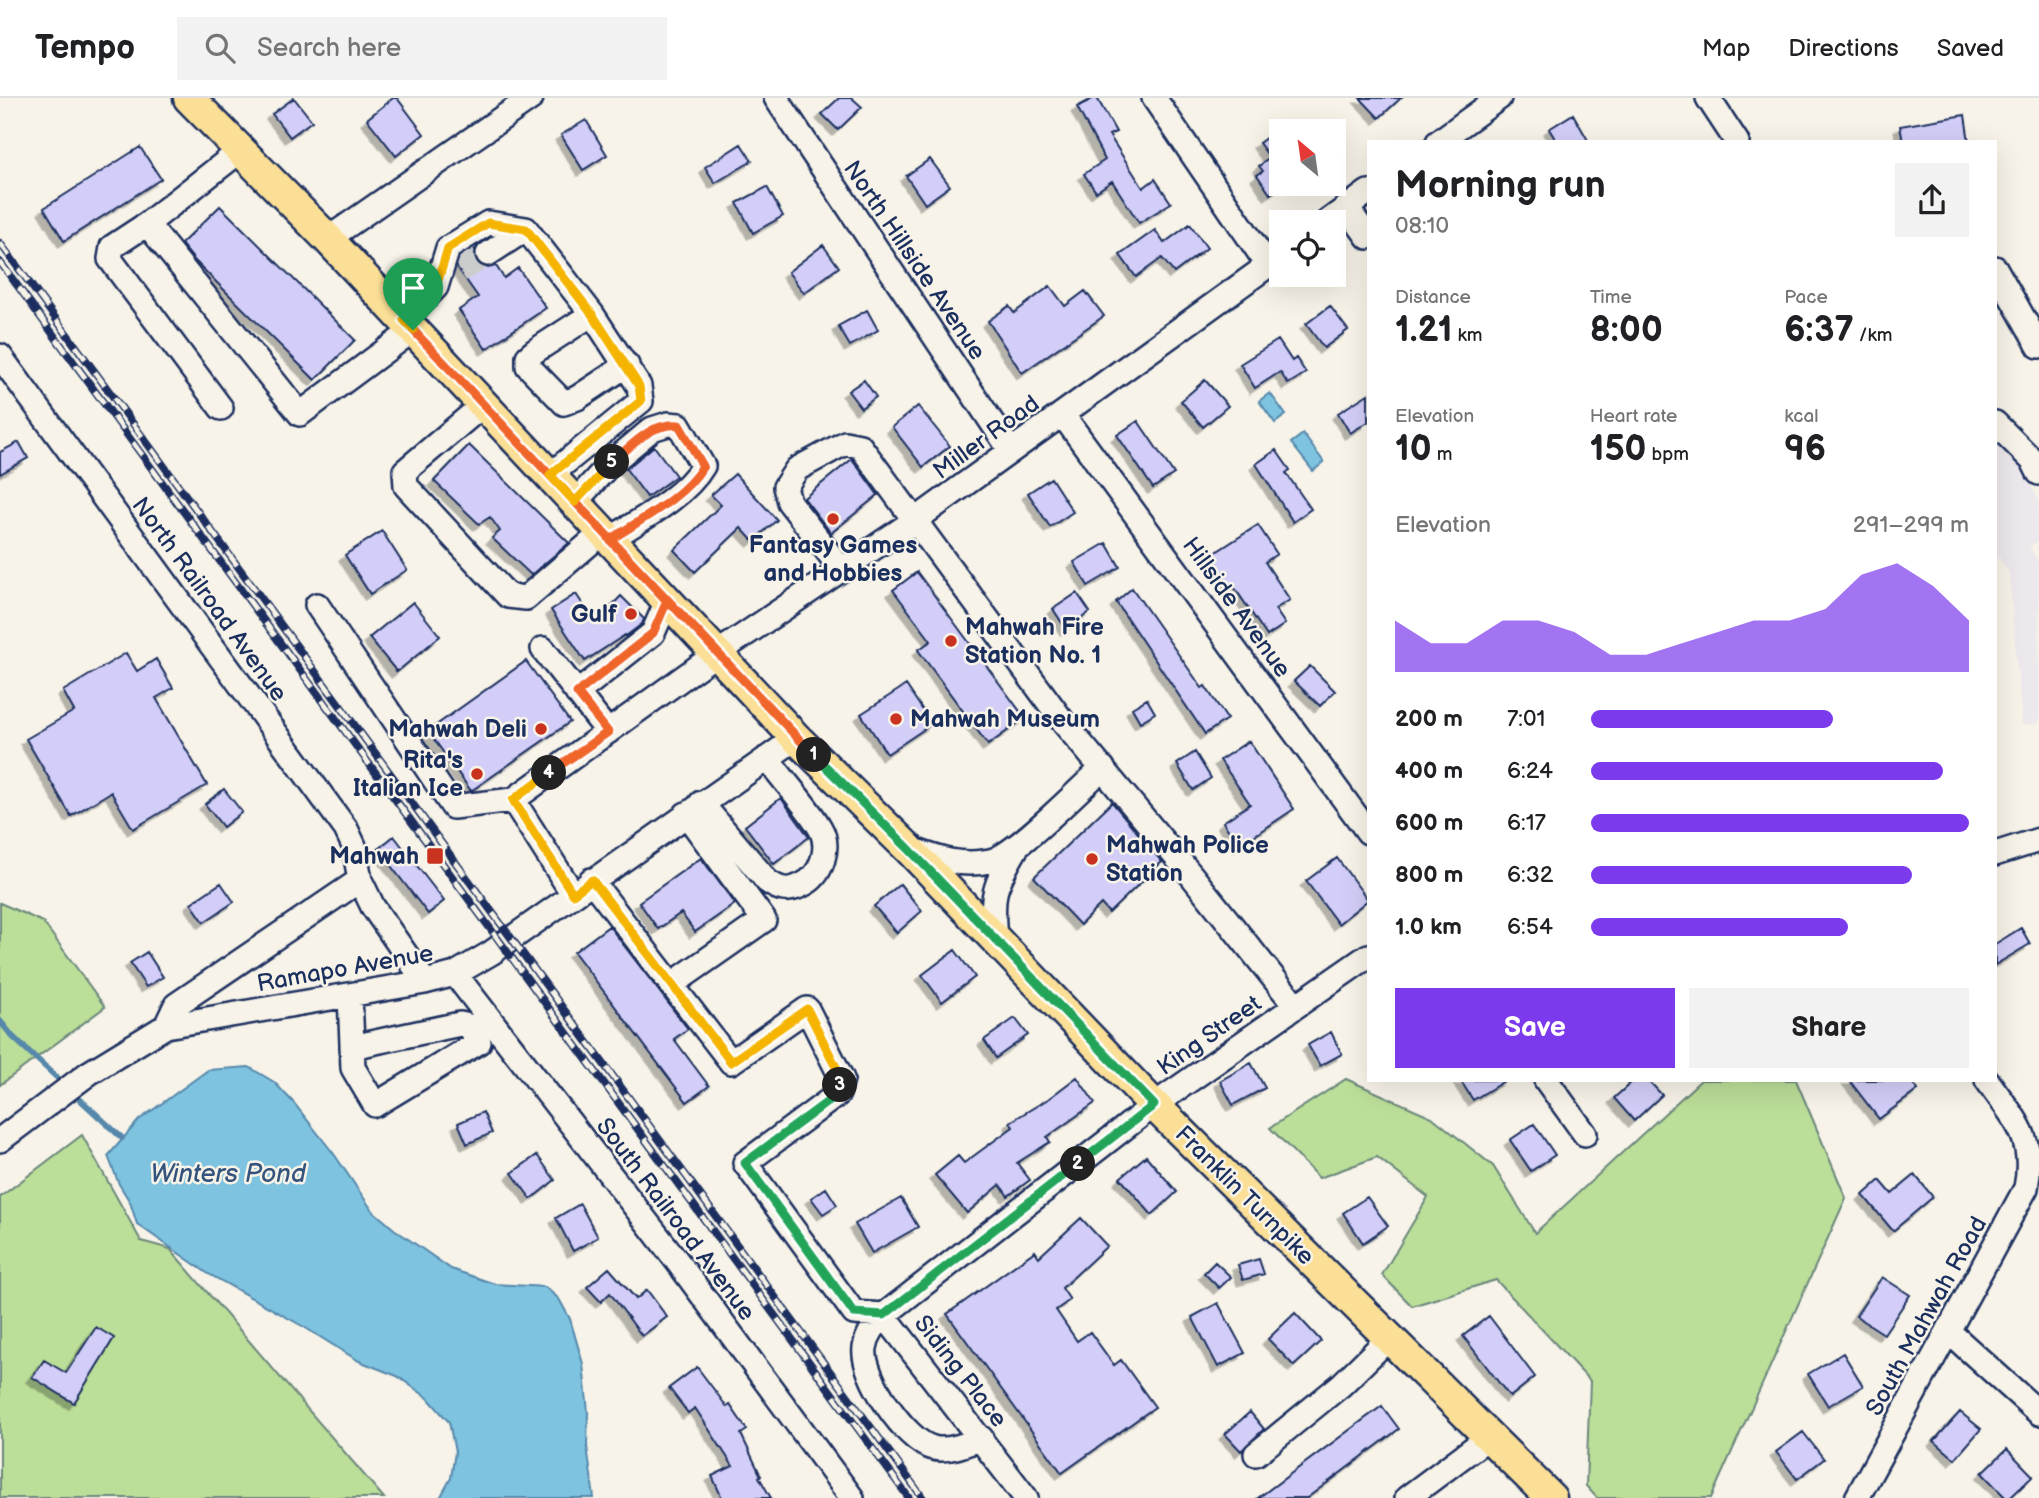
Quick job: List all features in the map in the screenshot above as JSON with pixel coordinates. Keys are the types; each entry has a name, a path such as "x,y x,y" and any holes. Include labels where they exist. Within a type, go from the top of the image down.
{"main road":[{"name":"Franklin Turnpike","path":"189,98 328,239 796,738 908,848 1154,1105 1551,1498"}],"street":[{"path":"328,239 531,98"},
{"name":"North Hillside Avenue","path":"776,98 1011,451"},
{"path":"1154,98 1269,252"},
{"path":"1441,140 1498,98"},
{"path":"1708,98 1736,140"},
{"path":"221,408 110,259 112,247 147,224 241,150"},
{"path":"1344,210 1367,193"},
{"path":"1347,208 1367,236"},
{"path":"147,224 300,414 408,325 436,287 448,248 488,223 526,229 592,314 639,386 641,401 550,475"},
{"path":"488,254 526,229"},
{"name":"Miller Road","path":"513,800 716,654 914,521 1269,264"},
{"path":"436,287 460,271"},
{"path":"1997,272 2039,346"},
{"path":"592,314 527,357 528,366 564,403 577,398 626,365"},
{"name":"North Railroad Avenue","path":"0,356 346,830 354,846 359,880"},
{"path":"484,404 405,471 406,486 508,596 526,598 606,536 646,516 695,481 703,466 679,425 668,424 652,429 609,465 575,502"},
{"name":"Hillside Avenue","path":"1062,414 1367,831"},
{"path":"1997,425 2033,460 2039,473"},
{"path":"842,570 789,502 785,487 797,469 845,443 860,446 1026,674 1296,1006"},
{"path":"577,693 653,633 667,601"},
{"path":"317,605 453,807 513,800 582,887 671,985 764,920 694,809"},
{"path":"543,649 608,732"},
{"name":"Ramapo Avenue","path":"166,1026 350,996 455,974 491,953 796,738"},
{"path":"694,809 779,890 791,889 813,878 824,857 822,830 767,758"},
{"path":"908,848 947,862 992,861 1017,846 1102,768"},
{"path":"1997,853 2039,840"},
{"path":"995,939 992,905 994,891 1017,846"},
{"path":"0,1140 89,1073 166,1026 176,1005 359,880 373,906 425,982"},
{"name":"King Street","path":"884,1315 1154,1105 1367,957"},
{"name":"South Railroad Avenue","path":"455,974 489,1036 677,1261 852,1498"},
{"name":"Siding Place","path":"671,985 731,1062 807,1009 842,1079 838,1094 745,1163 854,1313 884,1315 1026,1498"},
{"path":"350,996 352,1068 375,1105 489,1036"},
{"path":"352,1047 460,1024 489,1036"},
{"path":"1547,1082 1585,1134"},
{"path":"1988,1082 2017,1121 2034,1159"},
{"name":"South Mahwah Road","path":"1857,1498 2026,1188 2034,1159"},
{"path":"884,1315 870,1331 865,1362 875,1387 899,1420 920,1442 934,1449 951,1448 981,1438"},
{"path":"1948,1331 2039,1413"},
{"path":"1256,1454 1341,1385 1390,1337"},
{"path":"1407,1498 1490,1436"}],"shaded area":[{"path":"1997,445 2020,462 2039,501 2039,541 2029,546 2039,562 2039,724 2022,725 2009,573 1999,557 1997,558"}],"green space":[{"path":"0,903 43,922 105,1007 0,1085"},
{"path":"1346,1079 1432,1117 1493,1166 1535,1233 1699,1082 1797,1082 1846,1198 1711,1498 1597,1498 1586,1486 1590,1381 1496,1280 1412,1306 1382,1275 1428,1197 1377,1157 1319,1178 1270,1128"},
{"path":"82,1135 141,1241 170,1249 384,1498 0,1498 0,1197"}],"water":[{"path":"1270,393 1286,415 1275,423 1259,401"},
{"path":"1303,434 1324,462 1313,471 1291,443"},
{"name":"Winters Pond","path":"249,1067 274,1082 293,1102 334,1154 372,1210 394,1229 451,1269 495,1284 545,1287 559,1299 570,1319 583,1364 588,1412 587,1446 594,1498 440,1498 451,1478 455,1452 449,1422 428,1398 397,1376 359,1361 207,1273 137,1224 130,1202 119,1184 108,1156 139,1120 208,1070"}],"building":[{"path":"294,98 312,121 290,137 272,114"},
{"path":"393,98 397,98 424,134 396,156 367,119"},
{"path":"839,98 852,98 862,107 838,130 822,114"},
{"path":"1097,98 1116,132 1109,135 1143,188 1155,179 1171,203 1139,223 1112,181 1096,192 1084,174 1105,160 1077,107"},
{"path":"1360,98 1401,98 1379,118"},
{"path":"1573,114 1588,140 1556,140 1549,129"},
{"path":"1965,115 1969,140 1903,140 1900,126"},
{"path":"586,120 607,155 583,170 561,135"},
{"path":"1269,136 1269,157 1259,143"},
{"path":"741,144 752,161 715,183 705,167"},
{"path":"140,147 161,179 64,241 44,208"},
{"path":"930,159 950,186 925,204 906,176"},
{"path":"1269,159 1269,193 1257,175 1263,171 1259,166"},
{"path":"767,187 783,216 753,233 737,203"},
{"path":"220,206 355,340 315,380 181,244"},
{"path":"1190,224 1207,248 1174,273 1162,258 1136,277 1120,255 1155,230 1164,243"},
{"path":"823,245 839,267 804,293 788,272"},
{"path":"475,249 477,262 488,268 496,266 504,278 518,268 546,308 486,349 459,310 478,297 457,267 459,261"},
{"path":"1050,286 1065,306 1085,291 1104,316 1022,373 988,321 1009,306 1014,313"},
{"path":"1330,306 1348,330 1324,348 1306,324"},
{"path":"867,310 878,330 850,346 838,326"},
{"path":"1278,340 1292,361 1296,358 1306,373 1288,384 1280,372 1255,388 1240,364"},
{"path":"864,380 876,397 861,408 848,391"},
{"path":"1205,380 1228,406 1203,427 1181,401"},
{"path":"1367,395 1367,423 1350,433 1338,413"},
{"path":"918,406 950,446 923,467 892,427"},
{"path":"1138,421 1174,474 1153,488 1117,435"},
{"path":"19,442 28,458 0,474 0,452"},
{"path":"469,445 569,543 531,575 492,538 500,531 490,517 479,524 434,481"},
{"path":"654,446 676,476 647,497 626,469"},
{"path":"1276,450 1290,470 1286,473 1311,509 1293,522 1256,464"},
{"path":"852,459 878,495 831,533 804,498"},
{"path":"735,474 777,520 753,541 741,528 695,572 674,550 721,505 711,495"},
{"path":"1051,478 1073,512 1050,527 1028,493"},
{"path":"1258,525 1277,554 1265,562 1290,600 1275,609 1285,624 1267,636 1210,556"},
{"path":"382,531 407,570 370,594 345,555"},
{"path":"1106,543 1120,567 1088,586 1074,562"},
{"path":"917,572 1025,718 988,745 918,650 931,641 893,590"},
{"path":"1132,588 1227,719 1205,734 1116,602"},
{"path":"1077,593 1090,612 1066,629 1053,609"},
{"path":"576,594 595,623 621,596 644,619 642,624 585,661 551,610"},
{"path":"413,602 440,636 397,672 369,638"},
{"path":"126,653 137,671 156,659 173,688 156,698 207,785 133,829 111,792 71,816 26,739 74,711 63,691"},
{"path":"526,661 570,722 471,791 428,731"},
{"path":"1310,666 1335,691 1320,706 1294,681"},
{"name":"Mahwah Museum","path":"906,685 932,724 887,754 861,714"},
{"path":"1147,699 1155,713 1140,722 1132,708"},
{"path":"1249,741 1294,809 1239,846 1223,822 1250,804 1220,760"},
{"path":"1195,752 1211,778 1193,790 1177,764"},
{"path":"224,789 242,812 223,827 205,804"},
{"path":"781,798 809,837 774,864 745,826"},
{"path":"1112,802 1162,862 1109,913 1101,904 1080,925 1034,877"},
{"name":"Mahwah","path":"394,836 444,901 428,914 378,849"},
{"path":"701,858 735,904 695,932 681,913 658,929 639,902"},
{"path":"1337,858 1367,901 1338,924 1306,881"},
{"path":"221,883 234,902 204,922 191,903"},
{"path":"900,884 922,911 897,933 874,906"},
{"path":"609,926 688,1029 674,1039 709,1086 687,1102 574,952"},
{"path":"2021,928 2030,944 1997,964 1997,943"},
{"path":"955,950 975,977 942,1002 922,975"},
{"path":"147,952 163,977 146,987 130,963"},
{"path":"1015,1018 1028,1035 996,1058 984,1040"},
{"path":"1331,1032 1342,1054 1320,1066 1308,1045"},
{"path":"1251,1063 1265,1088 1233,1105 1220,1081"},
{"path":"1077,1077 1095,1103 1047,1137 1050,1142 1017,1163 1030,1180 1008,1196 1000,1185 967,1213 935,1175 958,1156 964,1163 1013,1127 1010,1122"},
{"path":"1461,1082 1503,1082 1473,1100"},
{"path":"1632,1082 1650,1082 1662,1095 1634,1121 1614,1098"},
{"path":"1851,1082 1912,1082 1918,1090 1879,1119"},
{"path":"483,1112 492,1133 467,1144 458,1123"},
{"path":"1534,1124 1555,1155 1531,1171 1510,1140"},
{"path":"537,1155 555,1180 531,1199 512,1173"},
{"path":"1146,1156 1177,1192 1152,1215 1120,1178"},
{"path":"1915,1175 1933,1197 1893,1231 1863,1195 1880,1180 1892,1194"},
{"path":"826,1188 837,1205 823,1214 811,1198"},
{"path":"1367,1197 1388,1226 1363,1243 1343,1213"},
{"path":"901,1198 918,1227 872,1253 855,1224"},
{"path":"580,1204 598,1237 573,1251 556,1218"},
{"path":"1081,1218 1107,1246 1062,1288 1070,1300 1056,1310 1077,1341 1090,1332 1114,1365 1121,1360 1155,1407 1062,1473 947,1314 1035,1251 1039,1257"},
{"path":"1259,1259 1264,1274 1243,1280 1238,1265"},
{"path":"1215,1262 1231,1277 1219,1288 1204,1273"},
{"path":"609,1268 636,1299 647,1290 667,1317 642,1336 610,1293 601,1302 587,1287"},
{"path":"1882,1277 1910,1295 1884,1334 1856,1316"},
{"path":"1218,1303 1245,1353 1218,1367 1192,1317"},
{"path":"1295,1313 1321,1341 1294,1366 1268,1339"},
{"path":"1489,1316 1535,1377 1510,1397 1463,1336"},
{"path":"96,1327 114,1338 74,1403 32,1377 44,1360 66,1373"},
{"path":"1843,1353 1863,1386 1828,1406 1808,1374"},
{"path":"697,1367 727,1407 730,1405 747,1430 741,1434 771,1498 722,1498 712,1476 733,1466 695,1408 688,1413 669,1388"},
{"path":"1382,1406 1399,1429 1307,1498 1258,1498"},
{"path":"1250,1412 1264,1429 1241,1451 1225,1434"},
{"path":"1960,1412 1981,1429 1955,1459 1934,1441"},
{"path":"1803,1432 1824,1459 1797,1479 1776,1452"},
{"path":"2007,1449 2033,1476 2010,1498 2006,1498 1982,1473"}],"waterway":[{"path":"0,1021 13,1037 64,1084"},
{"path":"72,1092 122,1138"}],"tunnel":[{"path":"460,271 488,254"}],"railway":[{"path":"0,243 923,1498"},
{"path":"0,262 909,1498"}],"place":[{"name":"Fantasy Games and Hobbies","path":"833,519"},
{"name":"Gulf","path":"631,614"},
{"name":"Mahwah Fire Station No. 1","path":"951,641"},
{"name":"Mahwah Museum","path":"896,719"},
{"name":"Mahwah Deli","path":"541,729"},
{"name":"Rita's Italian Ice","path":"477,774"},
{"name":"Mahwah","path":"435,856"},
{"name":"Mahwah Police Station","path":"1092,859"}],"route":[{"path":"413,330 404,320 436,287 448,248 488,223 526,229 592,314 639,386 641,401 550,475 575,502 609,465 652,429 668,424 679,425 703,466 695,481 610,540 667,601 653,633 577,693 608,732 513,800 573,894 592,880 731,1062 807,1009 842,1079 838,1094 745,1163 854,1313 884,1315 1154,1105 908,848 796,738 716,654 667,601 603,533 484,404 413,330"}]}
